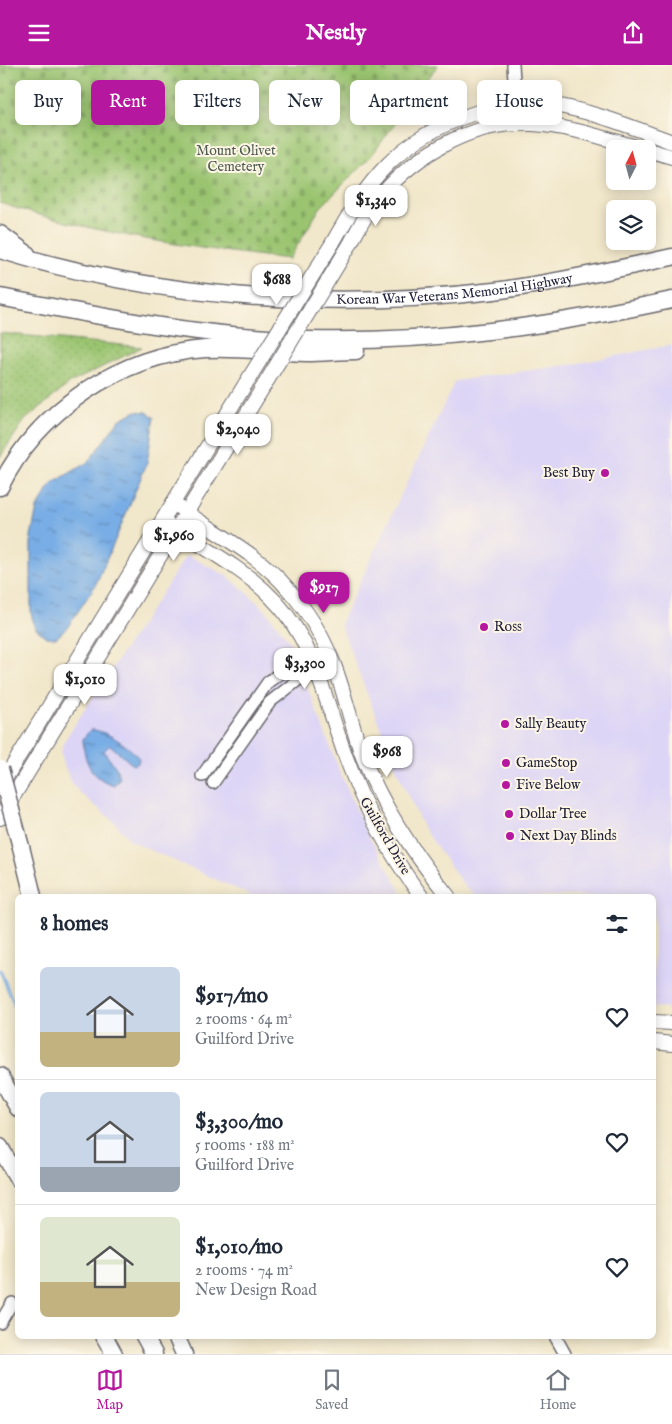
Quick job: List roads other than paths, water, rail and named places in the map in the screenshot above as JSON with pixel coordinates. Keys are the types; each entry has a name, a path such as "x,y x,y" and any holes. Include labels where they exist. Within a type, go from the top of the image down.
{"highway":[{"path":"0,234 37,262"},
{"name":"Korean War Veterans Memorial Highway","path":"0,250 37,262 114,278 206,293 308,299 370,299 495,290 672,257"},
{"path":"0,297 172,328 307,340 444,337 561,323"},
{"path":"0,487 17,458 37,432 59,410 115,373 144,362 202,349 229,348 307,353 397,347 500,335 672,300"},
{"path":"0,769 33,894"},
{"path":"0,1076 15,1102"},
{"path":"0,1147 15,1174"},
{"path":"106,1339 114,1354"},
{"path":"146,1339 154,1354"},
{"path":"177,1339 184,1354"}],"main road":[{"path":"562,107 612,120 672,142"},
{"path":"0,787 365,188 384,166 418,138 447,123 477,114"},
{"path":"0,818 372,207 413,165 444,144 464,135 508,125"},
{"path":"540,125 579,131 611,140"},
{"path":"656,152 672,157"},
{"name":"Guilford Drive","path":"173,503 239,547 288,587 313,624 330,654 362,756 376,787 411,847 446,894"},
{"name":"Guilford Drive","path":"162,520 272,597 286,615 313,660 362,800 381,836 420,894"},
{"path":"656,1022 672,1023"},
{"path":"656,1042 672,1044"}],"street":[{"path":"513,65 514,80"},
{"path":"202,777 268,682 293,664 330,654"},
{"path":"213,783 270,702 302,677 313,660"},
{"path":"0,1323 12,1303"},
{"path":"557,1339 565,1354"}],"water":[{"path":"136,411 147,412 154,417 147,463 95,586 67,628 56,638 46,637 35,628 31,613 31,536 37,508 53,483 88,462 119,420"},
{"path":"90,730 103,732 117,739 139,758 138,763 133,765 110,745 104,751 119,774 120,778 114,785 106,782 94,773 87,762 83,739"}],"waterway":[{"path":"0,970 15,1007"}],"place":[{"name":"Best Buy","path":"605,473"},
{"name":"Ross","path":"484,627"},
{"name":"Sally Beauty","path":"505,724"},
{"name":"GameStop","path":"506,763"},
{"name":"Five Below","path":"506,785"},
{"name":"Dollar Tree","path":"509,814"},
{"name":"Next Day Blinds","path":"510,836"}],"park label":[{"name":"Mount Olivet Cemetery","path":"236,159"}]}
